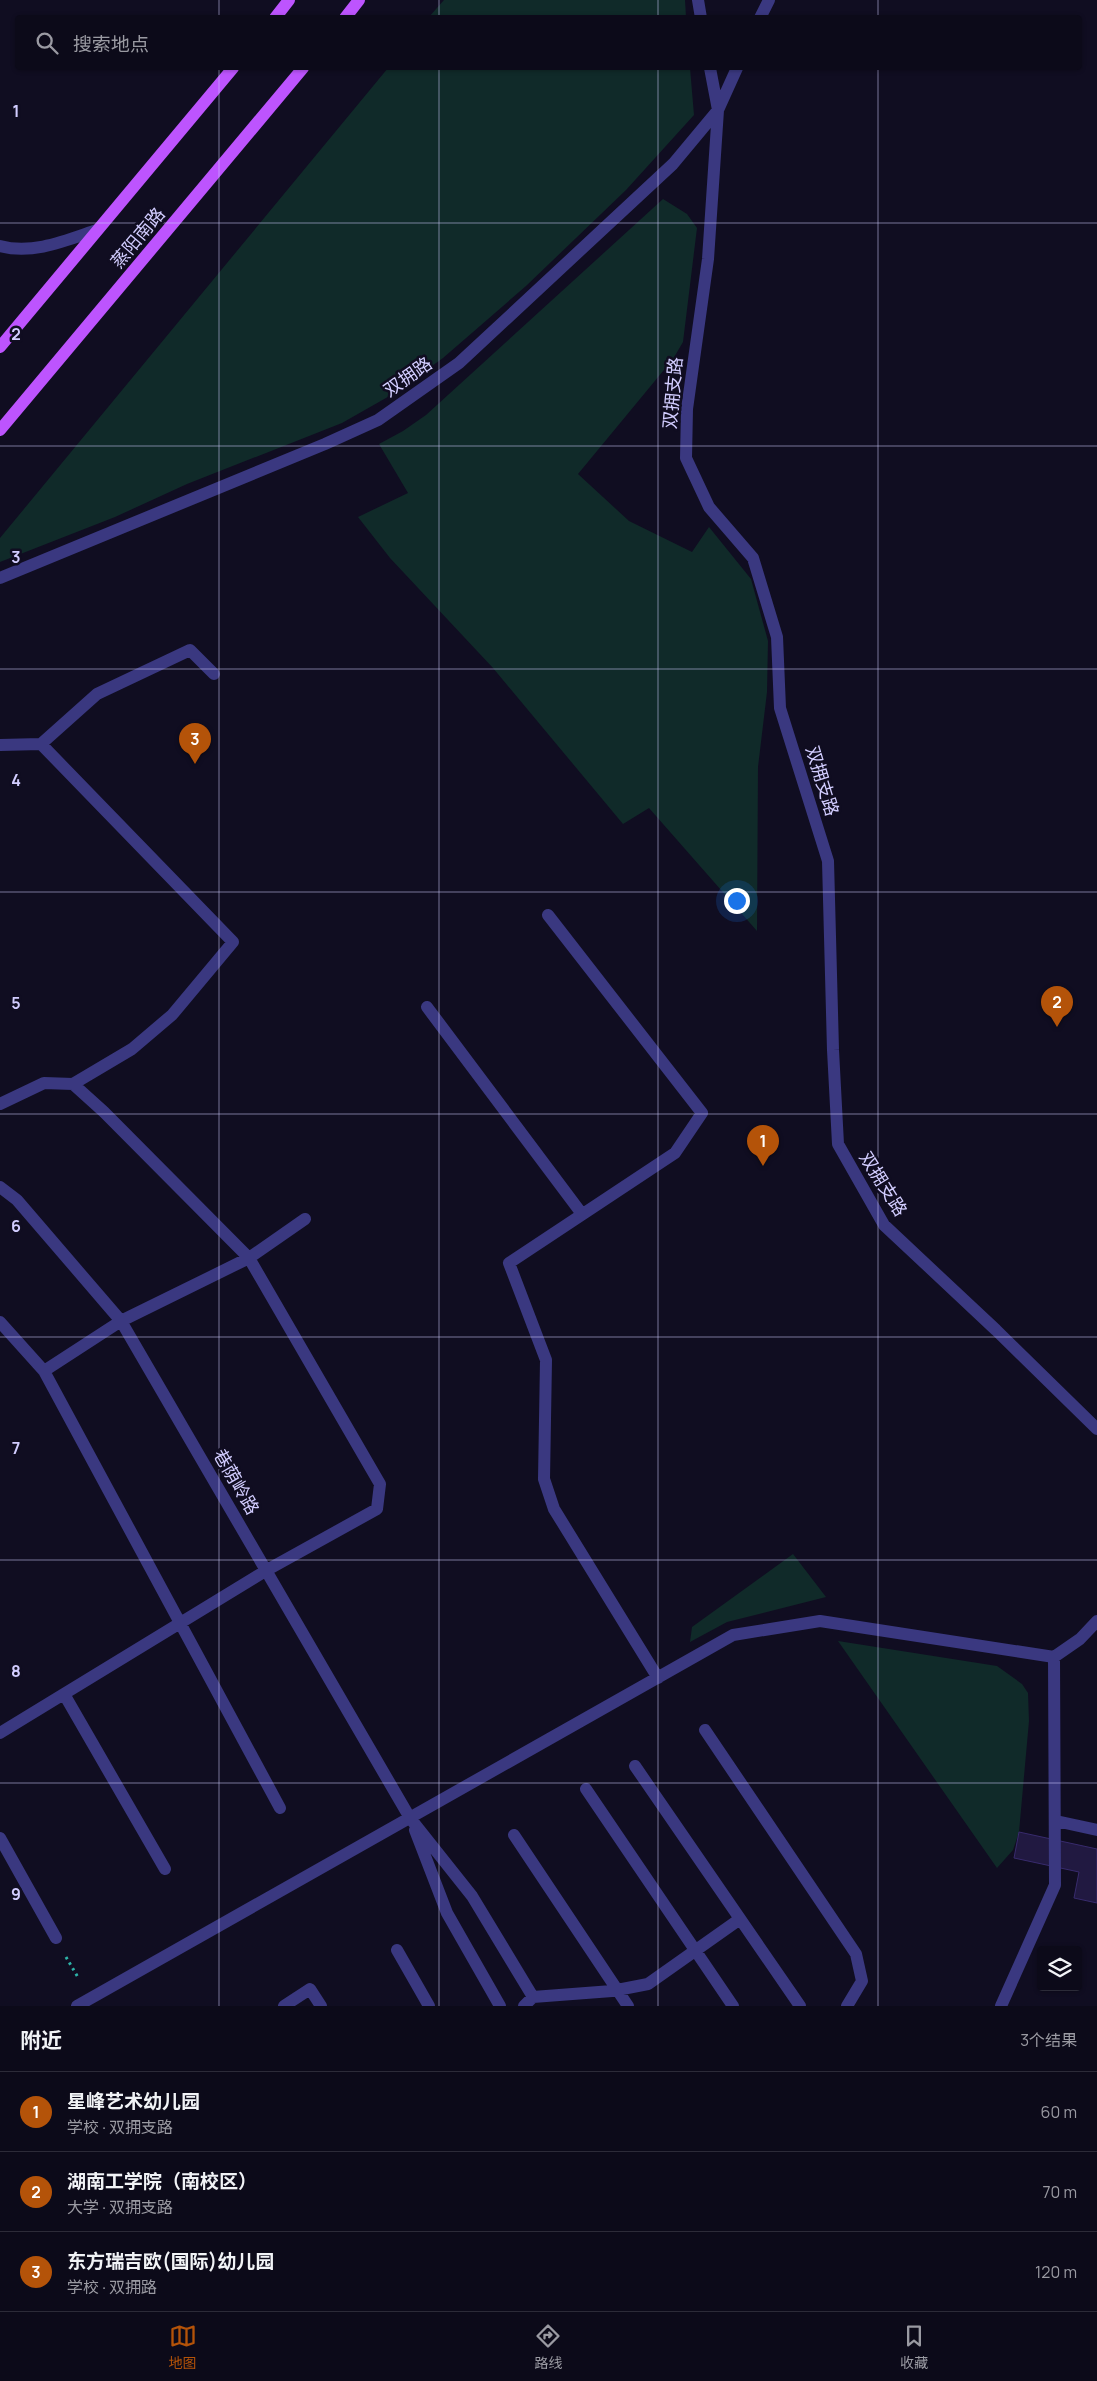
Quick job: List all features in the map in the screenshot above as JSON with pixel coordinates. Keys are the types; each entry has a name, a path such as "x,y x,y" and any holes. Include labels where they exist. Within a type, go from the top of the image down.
{"main road":[{"path":"277,15 289,0"},
{"path":"347,15 359,0"},
{"name":"蒸阳南路","path":"0,347 231,70"},
{"name":"蒸阳南路","path":"0,430 301,70"}],"street":[{"path":"698,0 700,15"},
{"path":"761,15 768,0"},
{"name":"双拥支路","path":"710,70 718,110 708,259 687,408 686,458 709,507 753,558 776,637 780,708 828,861 833,1050 838,1144 884,1225 996,1330 1097,1429"},
{"name":"双拥路","path":"0,578 325,444 378,420 459,363 672,164 718,110 736,70"},
{"path":"0,246 11,249 51,246 98,230"},
{"path":"0,745 41,744 97,694 190,650 214,674"},
{"path":"0,1104 44,1083 74,1084 132,1049 172,1015 233,942 41,744"},
{"path":"548,915 702,1114 675,1153 509,1263 546,1360 544,1479 554,1509 658,1678"},
{"path":"427,1007 582,1214"},
{"path":"0,1733 266,1570 377,1508 380,1484 249,1258 74,1084"},
{"name":"巷荫岭路","path":"0,1187 17,1200 122,1321 410,1818"},
{"path":"44,1371 122,1321 249,1258 305,1219"},
{"path":"0,1322 44,1371 280,1808"},
{"path":"77,2006 733,1635 820,1621 1054,1657 1080,1639 1097,1621"},
{"path":"1001,2006 1055,1885 1054,1657"},
{"path":"64,1694 165,1869"},
{"path":"704,1730 856,1954 862,1981 847,2006"},
{"path":"635,1766 800,2006"},
{"path":"586,1789 733,2006"},
{"path":"410,1818 472,1896 529,2001 618,1990 648,1984 740,1919"},
{"path":"410,1818 447,1914 500,2006"},
{"path":"1056,1820 1097,1830"},
{"path":"514,1835 628,2006"},
{"path":"0,1838 56,1938"},
{"path":"397,1950 429,2006"},
{"path":"284,2006 310,1989 321,2006"},
{"path":"576,1994 584,2006"}],"path":[{"path":"56,1938 90,1999"}],"green space":[{"path":"444,0 685,0 686,15 431,15"},
{"path":"386,70 690,70 694,115 626,190 526,286 443,358 393,394 342,423 187,484 115,517 0,562 0,538"},
{"path":"663,199 687,214 697,228 683,342 673,359 578,474 629,521 692,552 709,527 751,579 768,641 767,692 758,767 757,931 649,808 623,824 493,668 390,558 358,517 408,493 379,444 403,431 426,415"},
{"path":"793,1554 826,1597 727,1622 690,1642 692,1627"},
{"path":"838,1641 997,1666 1022,1684 1028,1693 1029,1721 1019,1832 1013,1850 997,1868"}],"building":[{"path":"1019,1832 1097,1849 1097,1903 1074,1898 1079,1872 1014,1858"}],"place":[{"name":"东方瑞吉欧(国际)幼儿园","path":"195,764"},
{"name":"湖南工学院（南校区）","path":"1057,1027"},
{"name":"星峰艺术幼儿园","path":"763,1166"}]}
